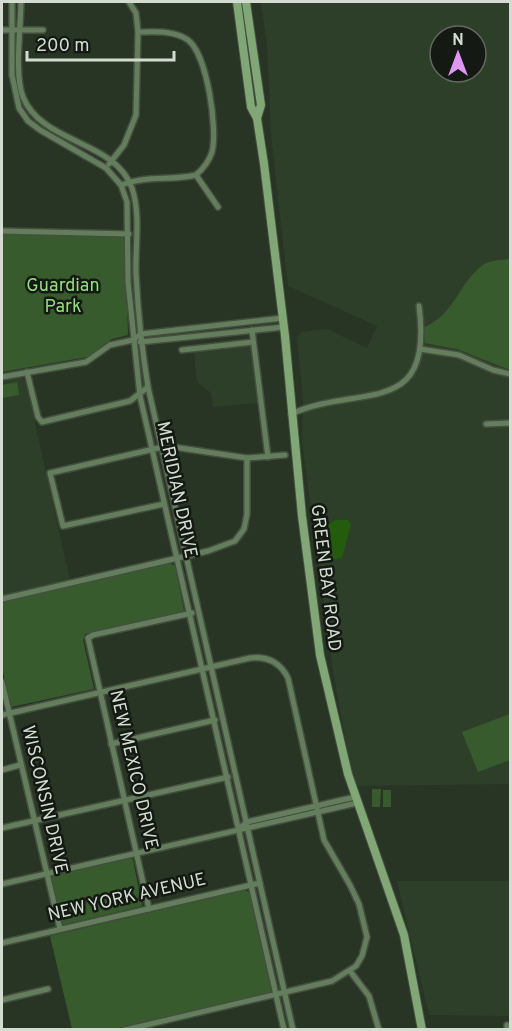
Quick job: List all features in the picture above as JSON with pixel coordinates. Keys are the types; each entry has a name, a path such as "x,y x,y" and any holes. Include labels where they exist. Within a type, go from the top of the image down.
{"main road":[{"name":"GREEN BAY ROAD","path":"237,2 251,107 257,118 283,322 291,414 320,655 336,728 356,800 404,935 422,1029"},
{"name":"GREEN BAY ROAD","path":"246,2 261,105 257,118"}],"street":[{"name":"MERIDIAN DRIVE","path":"12,2 12,84 19,108 28,121 40,130 106,168 121,185 127,202 133,340 140,396 284,1029"},
{"name":"MERIDIAN DRIVE","path":"21,2 21,83 26,103 41,121 111,162 129,182 135,202 141,334 148,387 172,502 293,1029"},
{"path":"106,168 124,145 136,115 138,32 136,13 129,2"},
{"path":"2,30 43,30"},
{"path":"121,185 140,178 181,179 196,175 210,158 213,141 211,104 198,50 187,39 173,33 138,32"},
{"path":"196,175 218,207"},
{"path":"2,231 136,234"},
{"path":"291,414 309,406 374,396 388,391 410,375 418,360 420,349 418,306"},
{"path":"2,377 86,362 110,345 133,340 141,334 251,322 283,322"},
{"path":"251,322 268,457"},
{"path":"133,340 142,342 252,331 283,322"},
{"path":"182,350 253,342"},
{"path":"420,349 459,355 493,370 510,374"},
{"path":"27,372 38,417 42,422 130,401 140,396 148,387"},
{"path":"290,400 309,406"},
{"path":"486,424 510,423"},
{"path":"172,502 63,526 50,473 160,447 178,446 247,458 285,455"},
{"path":"2,598 227,546 241,533 247,514 247,458"},
{"path":"189,613 197,612"},
{"name":"NEW MEXICO DRIVE","path":"149,909 88,638 189,613"},
{"path":"2,715 210,666 259,657 270,659 284,670 292,691 327,846 350,885 365,926 367,937 362,956 350,971 332,981 125,1029"},
{"name":"WISCONSIN DRIVE","path":"2,682 60,929"},
{"path":"111,744 222,719"},
{"path":"2,770 20,765"},
{"path":"2,828 236,775"},
{"path":"239,829 247,822 317,806 356,800"},
{"path":"2,884 136,852 318,813 356,800"},
{"name":"NEW YORK AVENUE","path":"2,943 260,883"},
{"path":"350,971 369,996 379,1029"},
{"path":"2,1000 48,989"}],"shaded area":[{"path":"261,2 510,2 510,784 354,786 333,671 302,442 303,401 297,338 301,332 327,329 367,348 377,326 288,286 271,135 267,45"},
{"path":"251,345 259,403 213,407 211,393 197,382 194,351"},
{"path":"22,377 26,383 70,580 2,596 2,380"},
{"path":"335,520 348,520 351,524 342,558 332,559 328,525"},
{"path":"397,881 510,881 510,1016 429,1015"}],"green space":[{"name":"Guardian Park","path":"2,234 125,236 128,335 112,339 87,357 2,372"},
{"path":"510,259 510,370 457,349 425,343 425,327 444,314 475,272 489,262"},
{"path":"17,382 19,395 2,398 2,385"},
{"path":"169,563 175,566 184,611 85,634 83,640 94,689 11,707 2,667 2,601"},
{"path":"510,714 510,760 478,772 462,732"},
{"path":"372,789 381,789 380,807 372,807"},
{"path":"383,790 391,790 391,807 383,807"},
{"path":"129,857 133,860 142,906 63,925 51,877"},
{"path":"245,890 250,893 273,988 271,993 114,1029 72,1029 50,936"}]}
